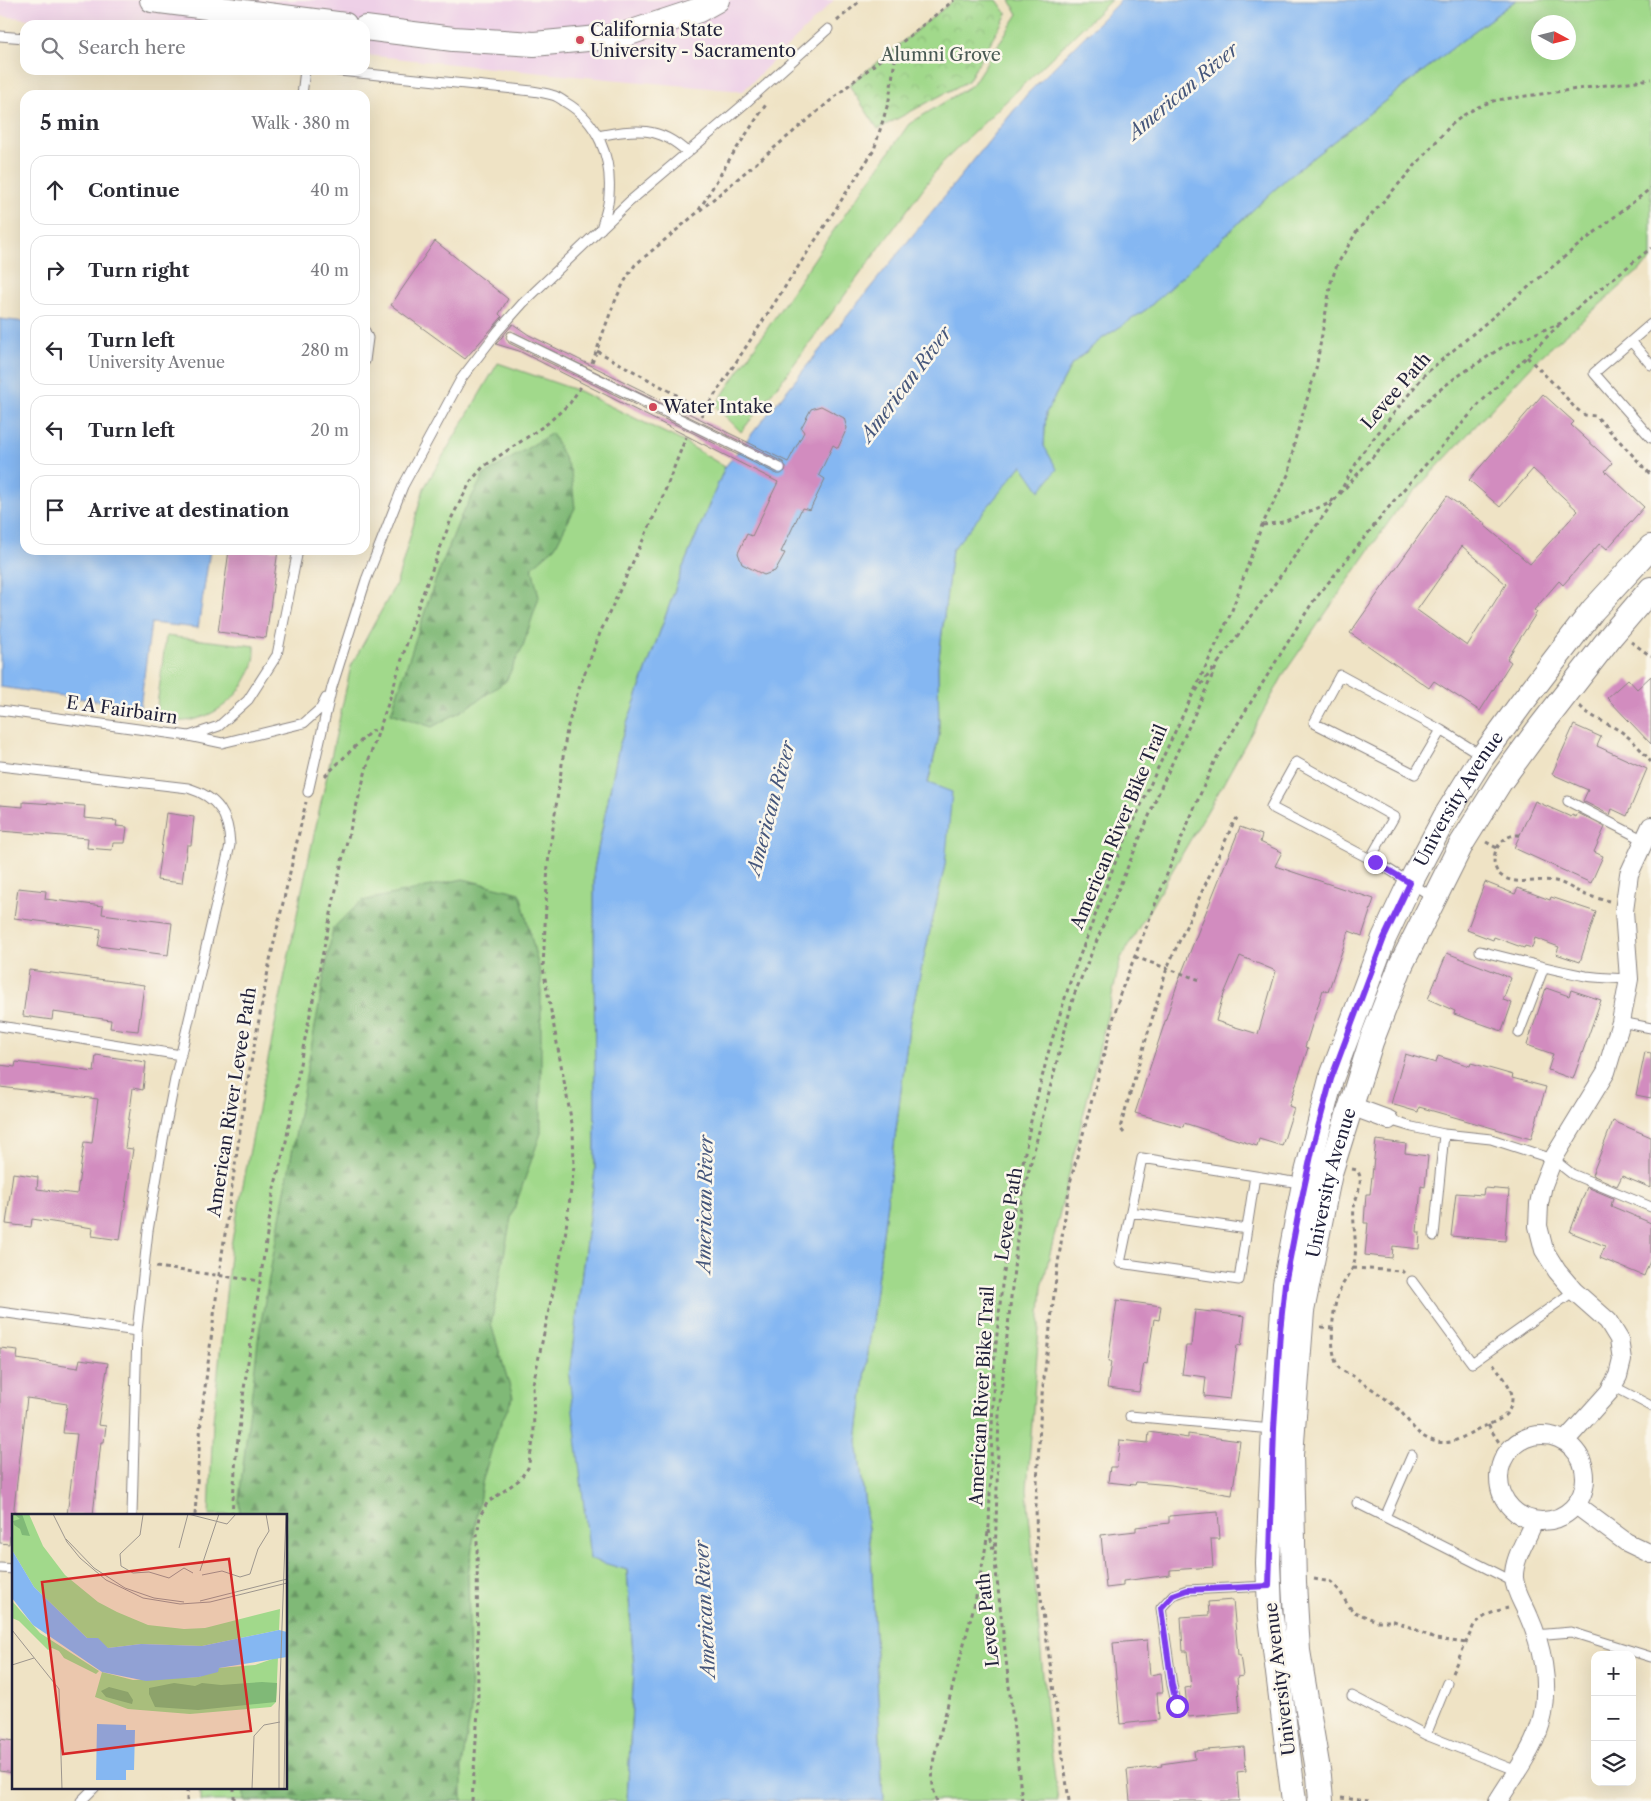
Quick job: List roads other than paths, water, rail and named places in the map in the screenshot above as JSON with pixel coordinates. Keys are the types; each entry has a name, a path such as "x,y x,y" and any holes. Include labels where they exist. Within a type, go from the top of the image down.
{"street":[{"path":"152,0 194,2 311,20"},
{"path":"370,29 452,39 534,44 620,36 699,10 717,0"},
{"name":"University Avenue","path":"1294,1801 1270,1609 1269,1586 1283,1429 1285,1284 1316,1186 1331,1079 1384,938 1410,883 1445,817 1483,756 1594,610 1651,547"},
{"name":"University Avenue","path":"1316,1186 1330,1173 1371,1042 1401,965 1462,843 1500,782 1538,730 1610,636 1651,589"},
{"path":"1565,1440 1613,1386 1622,1360 1619,1339 1608,1321 1574,1291 1557,1272 1544,1250 1538,1226 1539,1204 1543,1185 1553,1159 1606,1072 1621,1022 1628,979 1624,911 1629,874 1648,833"},
{"path":"1351,1106 1389,1120"},
{"name":"University Avenue","path":"1283,1429 1291,1455 1294,1584 1298,1651 1319,1776 1328,1799"},
{"path":"1535,1435 1550,1435 1565,1440 1578,1453 1585,1470 1584,1489 1576,1505 1557,1519 1546,1522 1534,1521 1520,1516 1508,1506 1501,1492 1498,1477 1501,1462 1509,1449 1521,1440 1535,1435"},
{"path":"1576,1505 1626,1542 1651,1554"},
{"path":"1500,1801 1532,1747 1543,1714 1545,1697 1541,1654 1516,1590 1515,1582 1515,1569 1534,1521"}],"lane":[{"path":"308,792 332,687 366,580 403,486 461,379 498,331 523,303 629,202 749,100 828,29"},
{"path":"0,36 20,38"},
{"path":"370,74 532,91 553,95 571,105 586,119 598,136 606,154 610,171 610,197 600,230"},
{"path":"302,90 304,75"},
{"path":"598,136 633,130 660,134 675,140 688,153"},
{"path":"1651,324 1594,373 1651,438"},
{"path":"498,331 780,468"},
{"path":"1631,342 1651,365"},
{"name":"E A Fairbairn","path":"0,710 189,736 219,726 248,700 278,655 297,555"},
{"path":"1441,730 1415,774 1314,723 1340,675 1441,730 1483,756"},
{"path":"189,736 222,743 304,723 321,708 332,687"},
{"path":"1370,859 1394,817 1296,762 1271,807 1370,859 1434,897"},
{"path":"0,766 188,788 199,791 217,804 226,818 229,828 230,845 180,1055 162,1140 148,1231 137,1331 132,1514"},
{"path":"1568,802 1648,833"},
{"path":"1480,952 1588,976 1628,979"},
{"path":"1519,1033 1544,967"},
{"path":"1621,1022 1651,1028"},
{"path":"0,1026 180,1055"},
{"path":"1389,1120 1444,1134 1491,1139 1553,1159 1572,1174 1651,1207"},
{"path":"1434,1236 1444,1134"},
{"path":"1255,1176 1239,1280 1120,1263 1142,1158 1255,1176 1316,1186"},
{"path":"1131,1212 1247,1229"},
{"path":"1412,1281 1472,1363 1574,1291"},
{"path":"0,1312 137,1331"},
{"path":"1613,1386 1651,1406"},
{"path":"1130,1416 1283,1429"},
{"path":"1385,1517 1412,1455"},
{"path":"1357,1503 1515,1582"},
{"path":"1177,1706 1172,1685 1161,1608 1173,1595 1187,1590 1269,1586"},
{"path":"1535,1635 1571,1632 1651,1657"},
{"path":"1426,1735 1447,1683"},
{"path":"1352,1696 1426,1735 1517,1772"},
{"path":"81,1801 94,1788"}],"water":[{"name":"American River","path":"1121,0 1516,0 1288,177 1147,309 1100,340 1072,364 1046,413 1044,446 1057,469 1040,491 1022,465 952,550 938,666 939,736 928,783 952,792 945,865 910,1019 857,1441 871,1553 883,1801 627,1801 634,1669 627,1570 590,1559 569,1376 595,1170 594,869 619,746 683,567 725,467 1028,93"},
{"path":"0,319 20,321 20,555 209,555 198,628 151,623 140,707 0,687"}],"place":[{"name":"California State University - Sacramento","path":"580,40"},
{"name":"Water Intake","path":"653,407"}],"park label":[{"name":"Alumni Grove","path":"941,55"}]}
